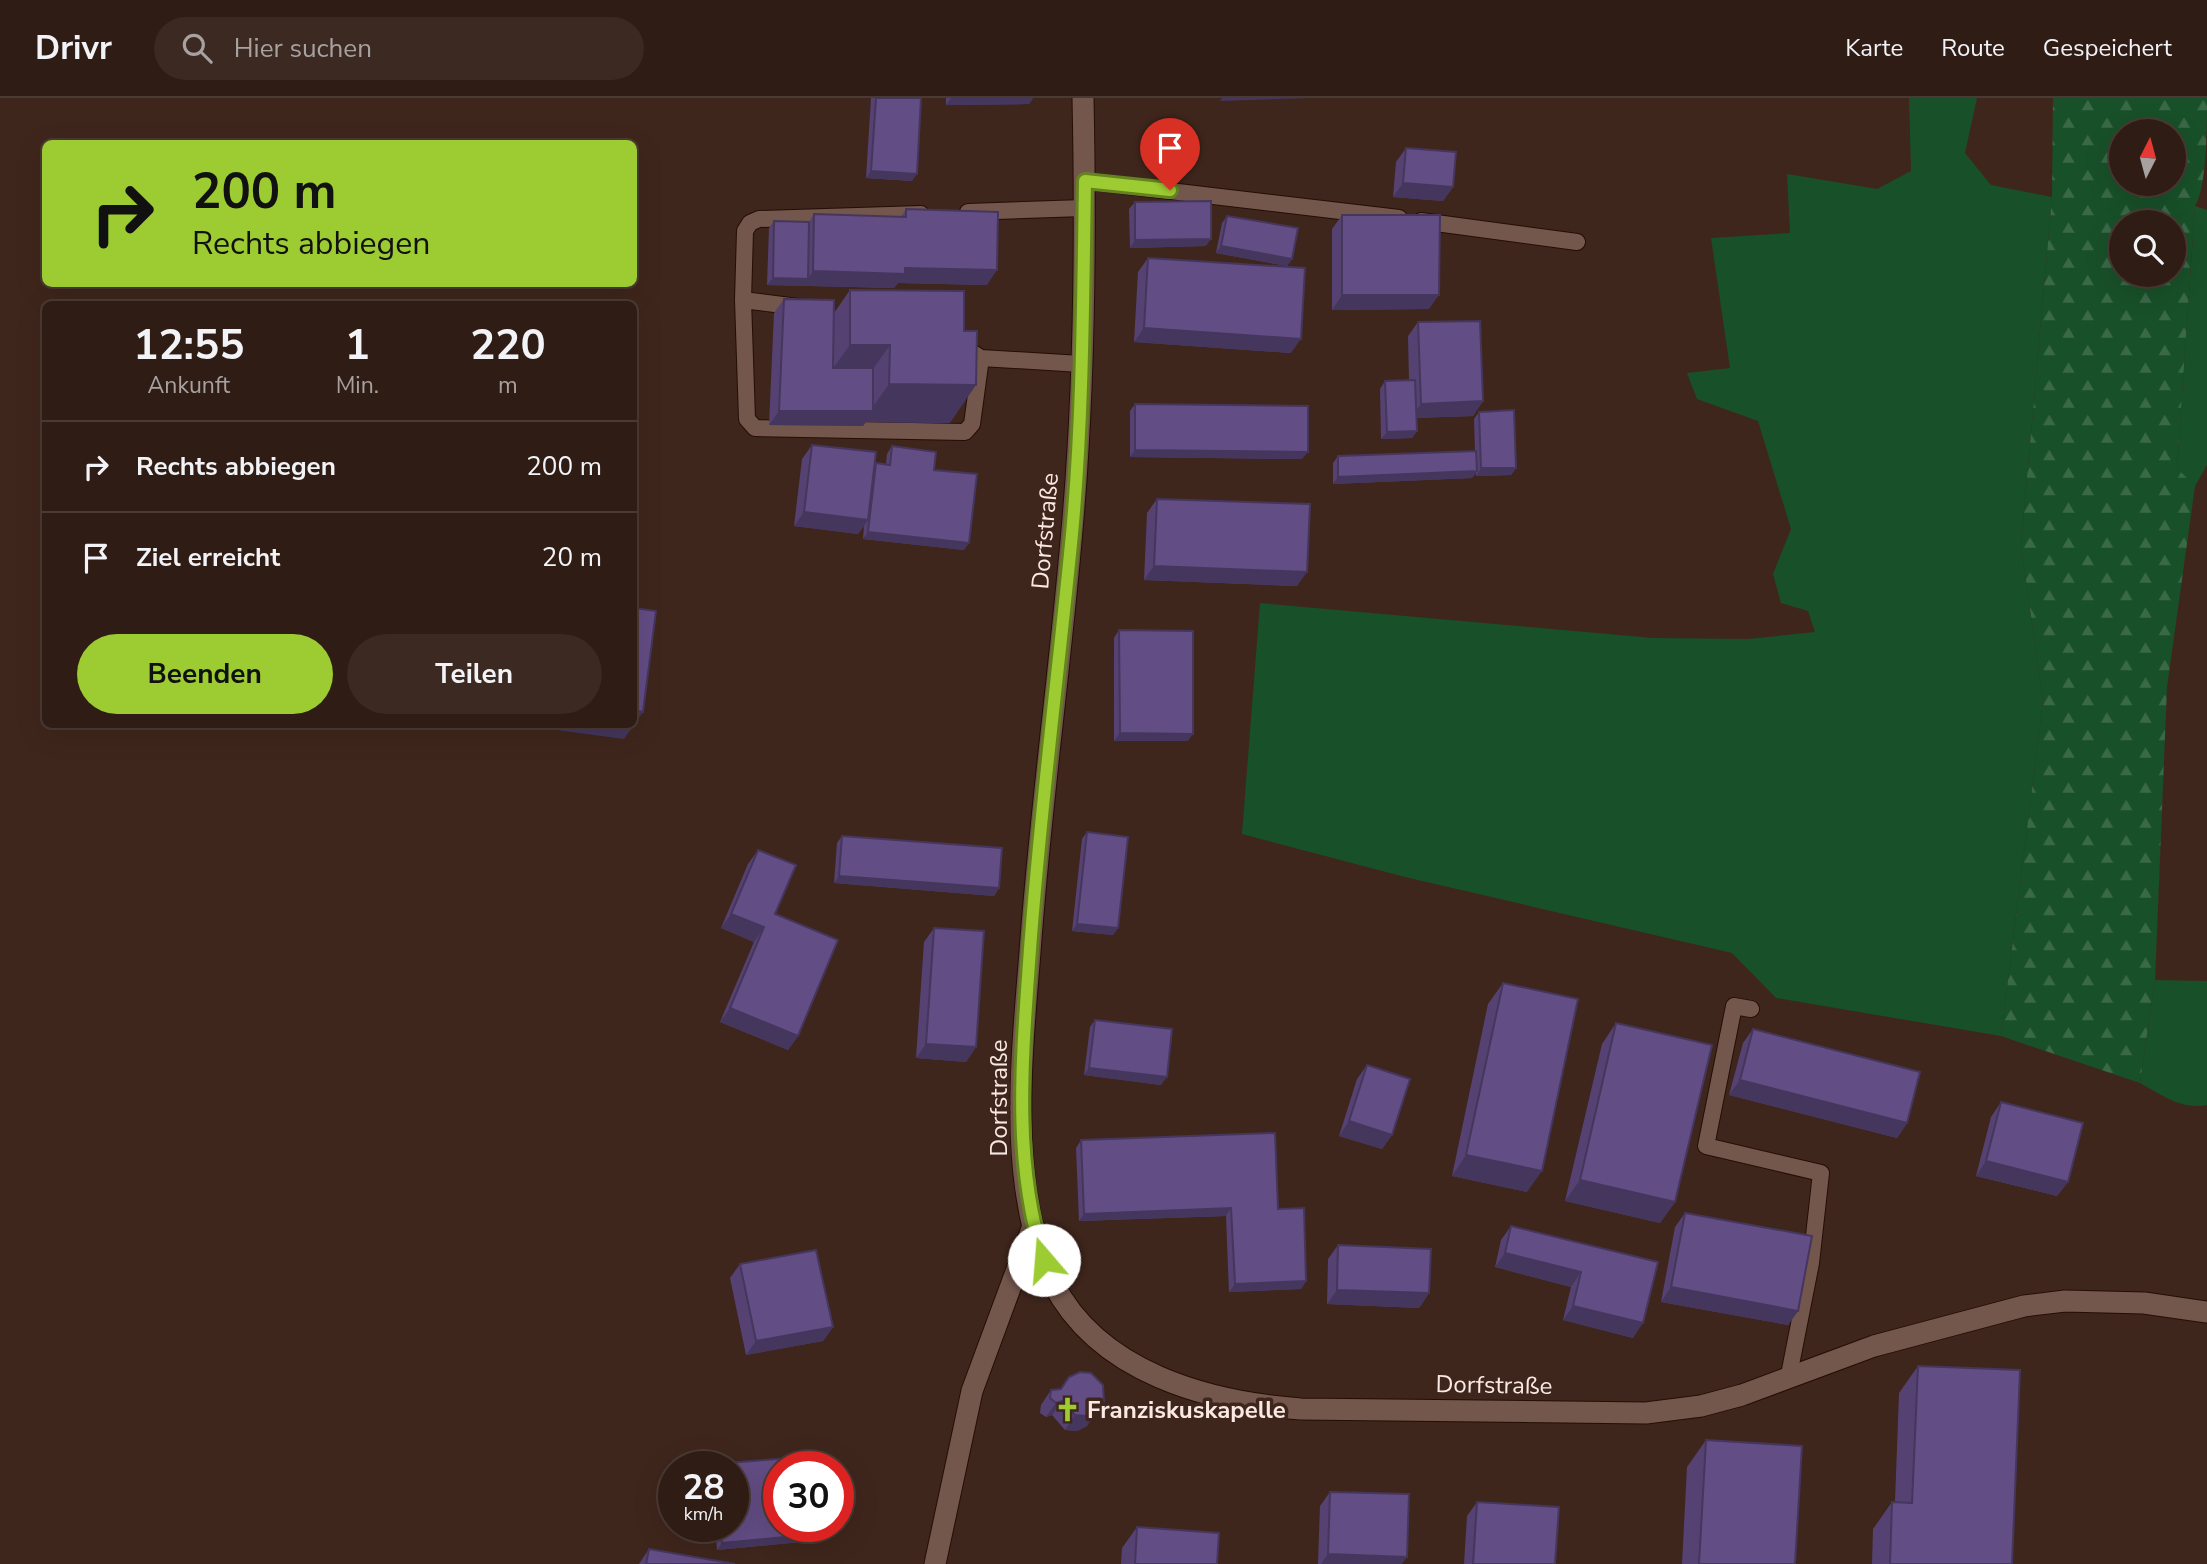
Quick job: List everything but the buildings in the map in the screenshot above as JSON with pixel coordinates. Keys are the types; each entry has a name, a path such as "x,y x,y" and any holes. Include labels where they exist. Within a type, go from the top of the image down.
{"street":[{"name":"Dorfstraße","path":"1083,98 1085,181 1081,363 1072,533 1040,822 1027,992 1024,1165 1033,1226 1054,1284 1077,1319 1098,1340 1147,1372 1192,1389 1250,1405 1301,1409 1646,1413 1701,1406 1742,1395 1789,1375 1874,1346 2024,1306 2065,1301 2144,1303 2207,1312"},
{"path":"935,1564 972,1391 1033,1226"}],"lane":[{"path":"1085,181 1297,204 1577,243"},
{"path":"981,358 972,424 965,432 755,428 747,419 744,406 745,231 750,223 759,219 1084,208"},
{"path":"743,300 821,309"},
{"path":"956,339 981,358 1081,363"},
{"path":"1751,1009 1734,1006 1706,1146 1821,1173 1811,1263 1789,1375"}],"green space":[{"path":"1909,98 1977,98 1965,153 1991,185 2052,197 2021,545 2043,701 2001,1036 1776,998 1732,953 1405,877 1242,834 1260,603 1653,638 1748,639 1815,632 1808,611 1781,603 1773,574 1791,529 1758,421 1697,399 1687,373 1730,368 1711,238 1790,233 1787,174 1877,189 1911,171"},
{"path":"2053,98 2207,98 2204,171 2195,206 2177,468 2195,486 2167,687 2155,980 2140,1083 2001,1036 2043,701 2021,545 2052,197"},
{"path":"2195,206 2207,210 2207,465 2195,486 2177,468"},
{"path":"2155,980 2207,981 2207,1105 2180,1103 2140,1083"}],"place":[{"name":"Franziskuskapelle","path":"1067,1410"}],"route":[{"path":"1044,1260 1033,1226 1024,1165 1024,1067 1040,822 1077,467 1085,181 1170,190"}]}
